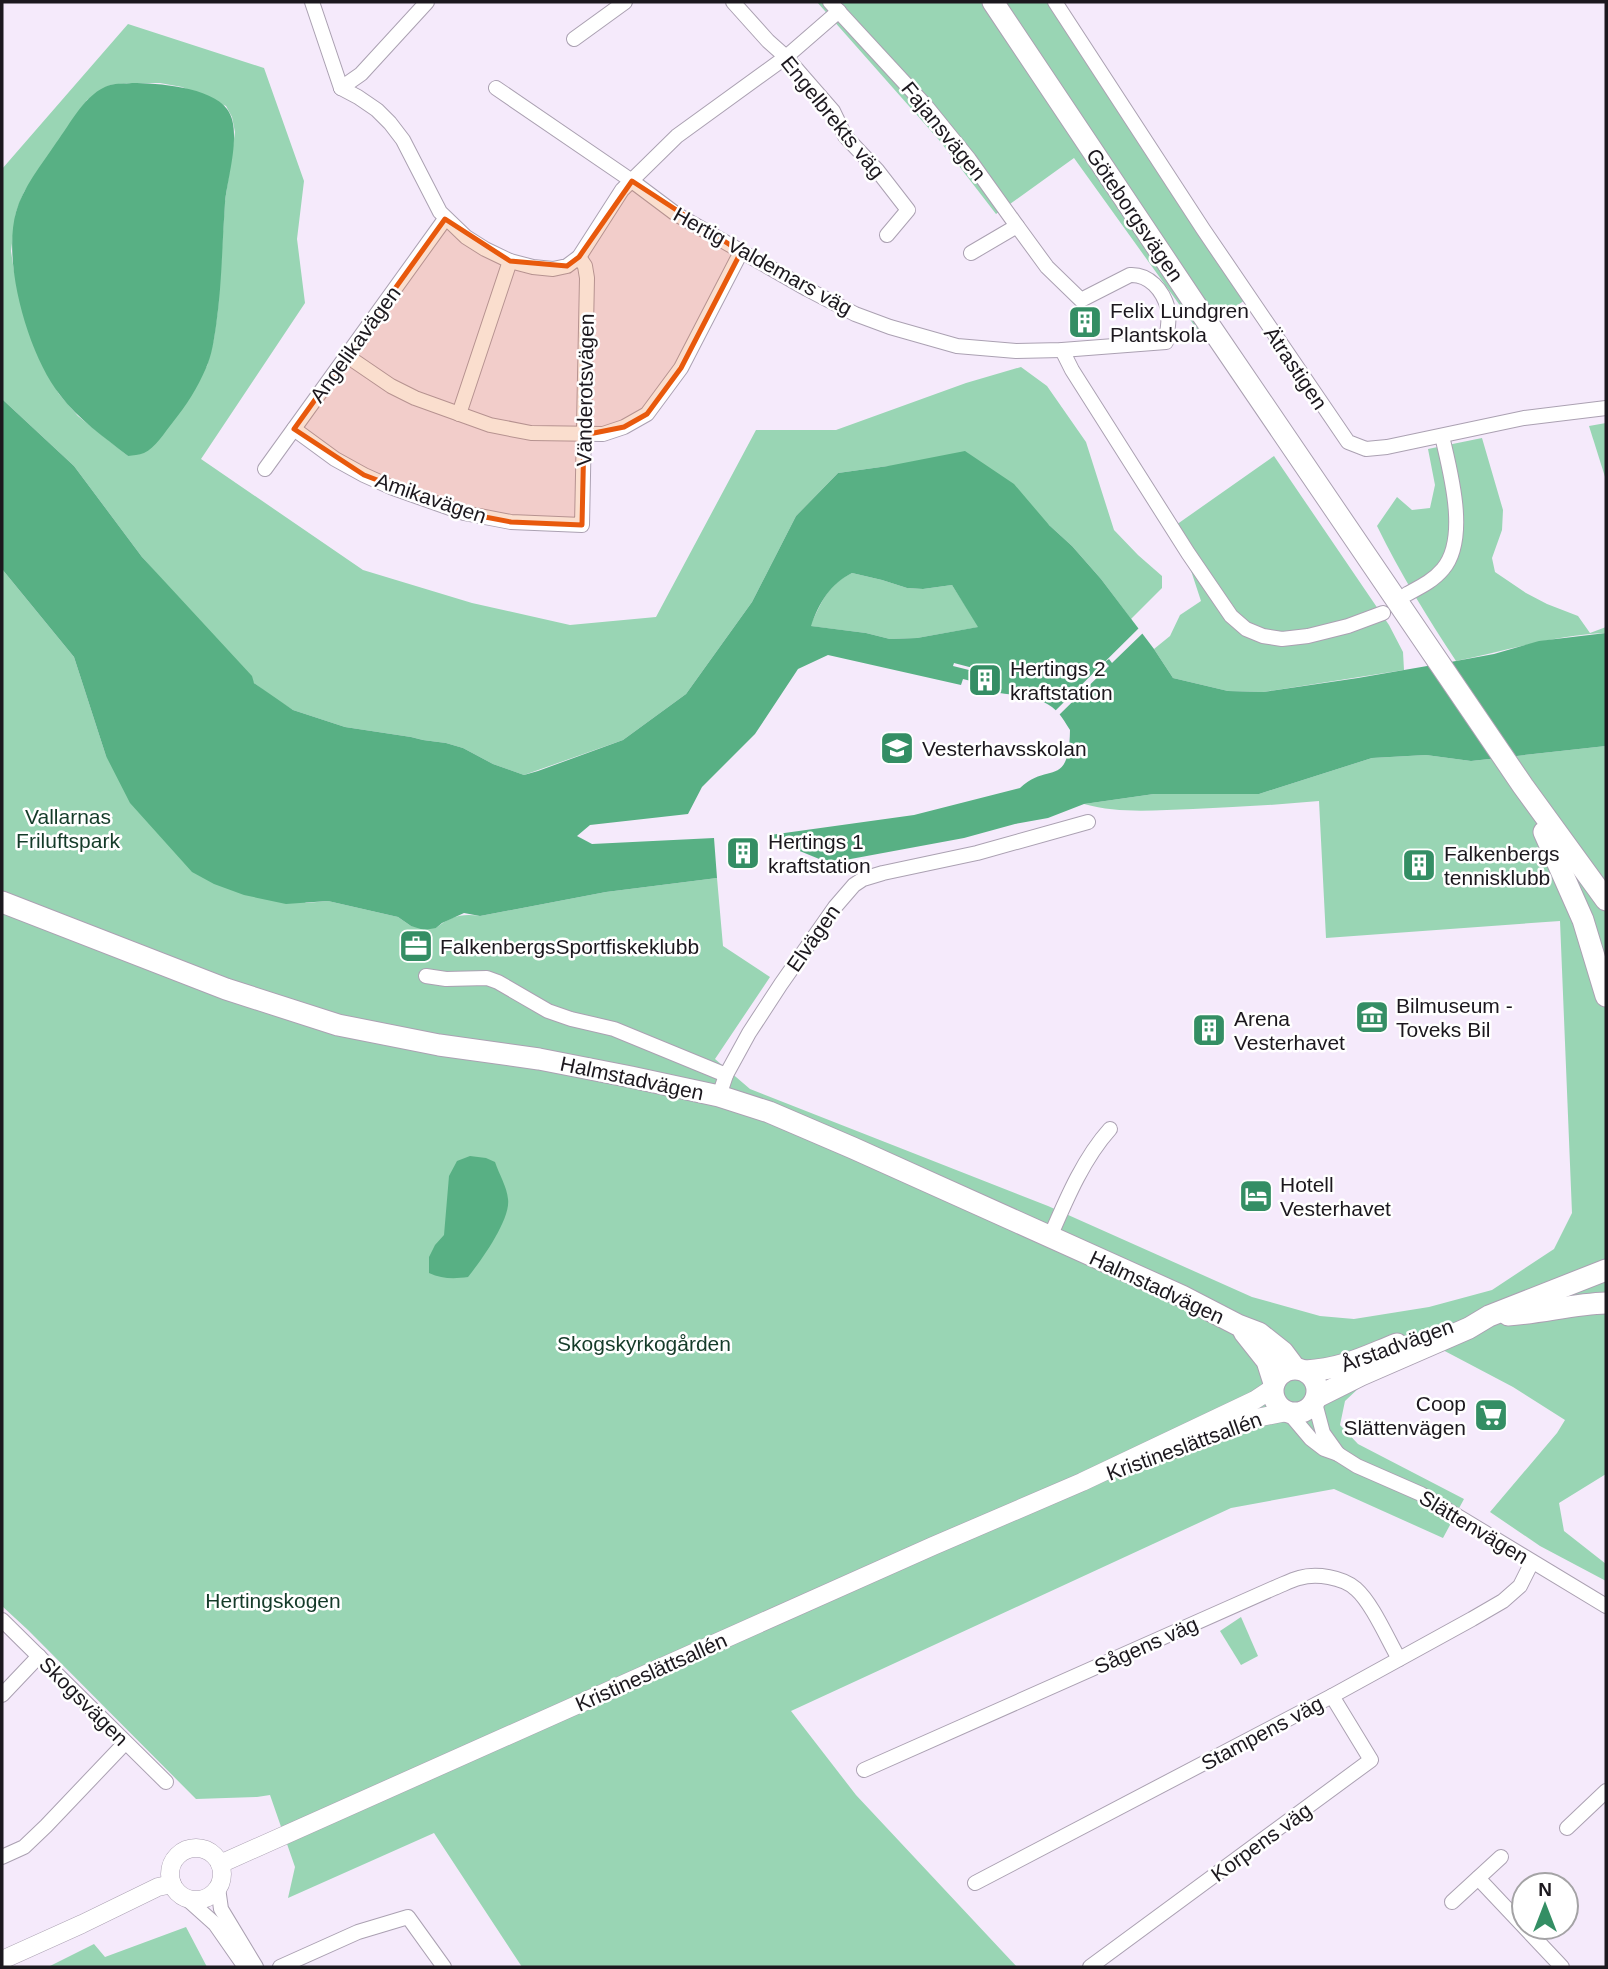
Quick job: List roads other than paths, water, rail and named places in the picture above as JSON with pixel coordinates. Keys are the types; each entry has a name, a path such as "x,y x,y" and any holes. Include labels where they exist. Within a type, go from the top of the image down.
{"main road":[{"name":"Göteborgsvägen","path":"993,2 1519,780"},
{"path":"1519,780 1603,894"},
{"path":"1519,780 1575,900 1606,996"},
{"name":"Halmstadvägen","path":"2,902 226,989 338,1025 439,1045 539,1059 719,1096 769,1112 1259,1333 1300,1370"},
{"name":"Årstadvägen","path":"1316,1400 1361,1375 1469,1328 1489,1316 1606,1270"},
{"path":"1489,1316 1536,1313 1606,1303"},
{"name":"Årstadvägen","path":"1300,1370 1333,1369 1348,1365 1433,1331 1489,1316"},
{"name":"Halmstadvägen","path":"1238,1325 1267,1361 1274,1385"},
{"path":"1287,1370 1300,1370 1316,1382 1316,1400 1304,1412 1288,1413 1276,1403 1274,1385 1279,1375 1287,1370"}],"street":[{"path":"312,2 341,88 368,103 390,123 403,140 445,219 466,237 510,261 553,269 566,266 579,257 622,190 684,131 786,57 835,6"},
{"path":"341,88 361,74 427,2"},
{"path":"575,38 625,2"},
{"name":"Engelbrekts väg","path":"733,2 833,111 845,136 877,170 908,210 887,235"},
{"name":"Ätrastigen","path":"1055,2 1203,229 1348,442 1366,449 1395,446 1524,418 1606,408"},
{"name":"Fajansvägen","path":"835,6 969,159 1047,267 1081,300 1130,275 1147,277 1160,293 1168,310 1166,342"},
{"name":"Hertig Valdemars väg","path":"496,88 676,214 855,314 957,346 1016,351 1166,342"},
{"name":"Angelikavägen","path":"265,469 445,219"},
{"path":"971,253 1017,226"},
{"path":"347,356 391,386 415,398 490,425 531,433 603,434 624,427 647,414 681,368 740,252"},
{"name":"Vänderotsvägen","path":"579,257 585,266 587,278 582,525"},
{"path":"459,414 510,261"},
{"path":"1062,350 1188,553 1231,616 1246,629 1263,636 1282,639 1308,636 1348,626 1383,613"},
{"name":"Amikavägen","path":"294,429 364,475 464,513 511,523 582,525"},
{"path":"1407,594 1434,579 1445,567 1451,553 1457,510 1442,436"},
{"name":"Elvägen","path":"719,1096 726,1075 749,1033 842,897 853,885 876,875 977,853 1088,822"},
{"path":"426,976 446,979 487,978 548,1011 614,1029 726,1075"},
{"path":"1050,1237 1084,1167 1099,1141 1110,1129"},
{"name":"Kristineslättsallén","path":"220,1864 1082,1482 1255,1399 1274,1385"},
{"path":"1316,1400 1323,1433 1338,1454"},
{"name":"Kristineslättsallén","path":"1082,1482 1212,1436 1246,1420 1288,1413"},
{"name":"Slättenvägen","path":"1288,1413 1311,1439 1324,1449 1421,1494 1606,1606"},
{"name":"Stampens väg","path":"975,1883 1332,1696 1503,1601 1520,1586 1532,1562"},
{"name":"Sågens väg","path":"864,1770 1261,1593 1301,1578 1317,1575 1336,1579 1356,1588 1399,1659"},
{"name":"Skogsvägen","path":"2,1620 166,1782"},
{"path":"2,1695 39,1656"},
{"name":"Korpens väg","path":"1090,1967 1371,1760 1332,1696"},
{"path":"2,1857 24,1847 125,1743"},
{"path":"1567,1828 1606,1791"},
{"path":"245,1967 215,1924 175,1890 170,1877 172,1864 186,1850 205,1850 220,1864 222,1873 218,1888 221,1909 256,1967"},
{"path":"1452,1902 1501,1857"},
{"path":"1478,1878 1562,1967"},
{"path":"2,1960 158,1887 172,1884"},
{"path":"186,1898 204,1899 218,1888"},
{"path":"280,1967 358,1932 408,1917 444,1967"}],"place":[{"name":"Felix Lundgren Plantskola","path":"1085,322"},
{"name":"Hertings 2 kraftstation","path":"985,680"},
{"name":"Vesterhavsskolan","path":"897,748"},
{"name":"Hertings 1 kraftstation","path":"743,853"},
{"name":"Falkenbergs tennisklubb","path":"1419,865"},
{"name":"FalkenbergsSportfiskeklubb","path":"416,946"},
{"name":"Bilmuseum - Toveks Bil","path":"1372,1017"},
{"name":"Arena Vesterhavet","path":"1209,1030"},
{"name":"Hotell Vesterhavet","path":"1256,1196"},
{"name":"Coop Slättenvägen","path":"1491,1415"}],"park label":[{"name":"Vallarnas Friluftspark","path":"68,828"},
{"name":"Skogskyrkogården","path":"644,1343"},
{"name":"Hertingskogen","path":"273,1600"}]}
